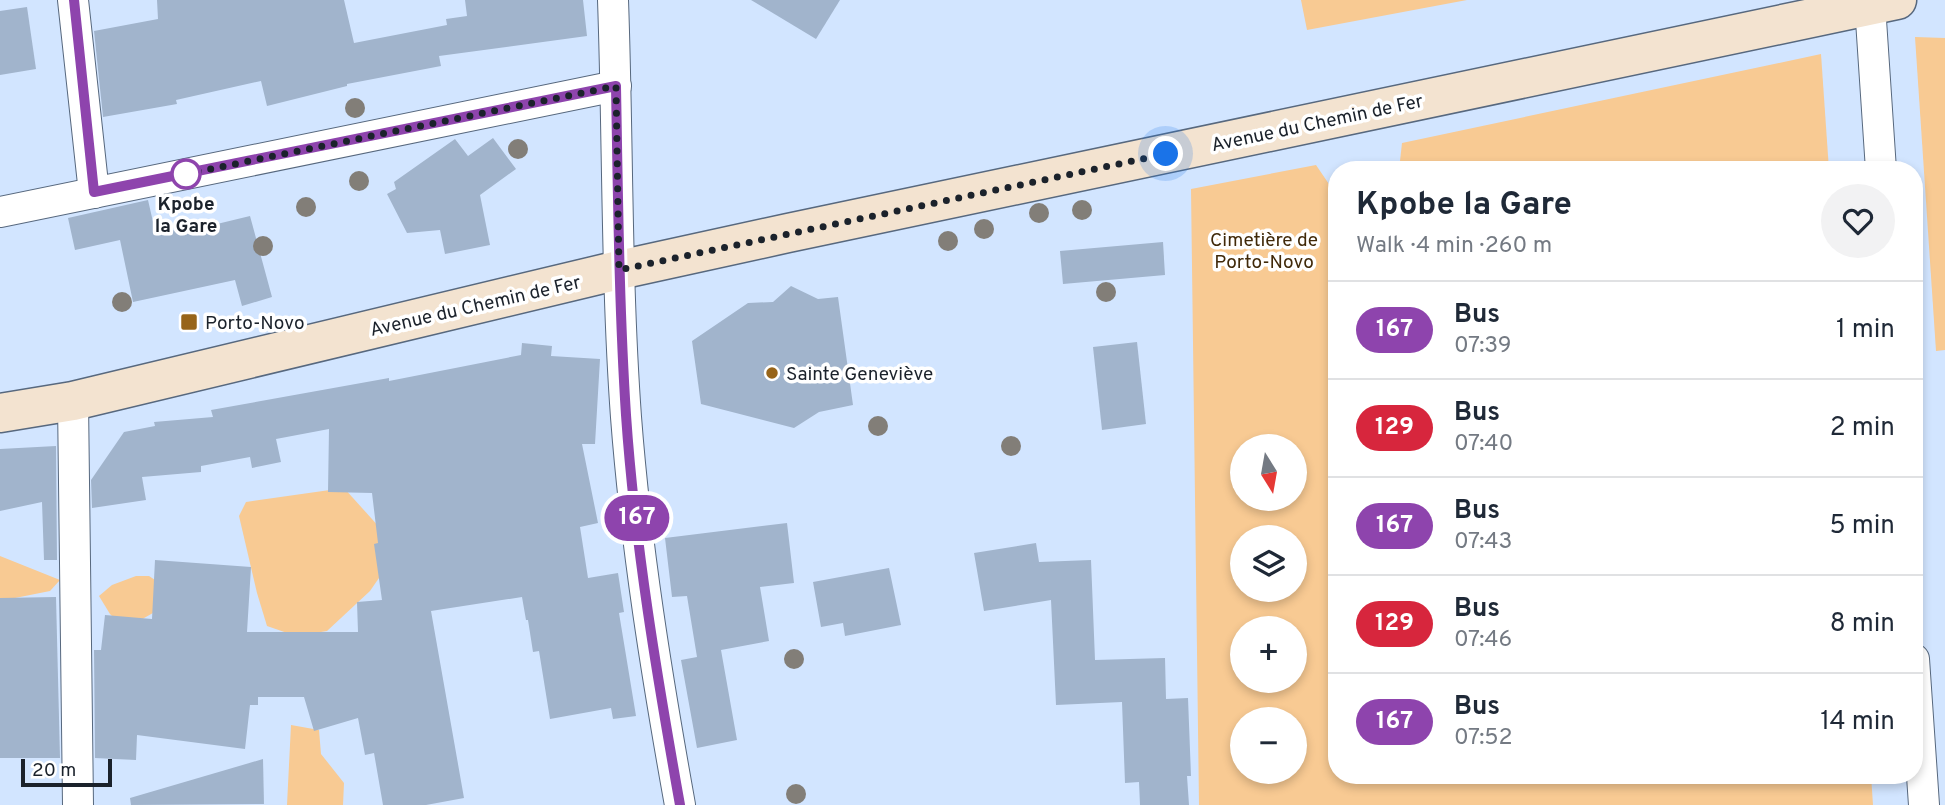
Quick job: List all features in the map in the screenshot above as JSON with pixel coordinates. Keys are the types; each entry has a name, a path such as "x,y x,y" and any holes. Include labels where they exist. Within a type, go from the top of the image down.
{"street":[{"path":"74,0 94,192"},
{"path":"613,0 619,270 626,417 655,664 680,805"},
{"path":"1881,161 1883,3"},
{"name":"Avenue du Chemin de Fer","path":"0,413 73,401 619,270 1883,3"},
{"path":"0,212 616,86"},
{"path":"73,401 78,805"},
{"path":"1923,784 1924,805"}],"green space":[{"path":"1301,0 1467,0 1307,30"},
{"path":"1915,37 1945,38 1945,350 1936,351"},
{"path":"1821,54 1828,161 1400,161 1402,143"},
{"name":"Cimetière de Porto-Novo","path":"1316,165 1328,183 1328,784 1872,784 1873,805 1199,805 1191,189"},
{"path":"344,488 399,549 370,591 327,631 296,636 267,626 239,516 246,502"},
{"path":"0,556 60,580 50,591 0,601"},
{"path":"136,576 149,576 161,584 160,609 137,622 121,625 110,614 99,596 112,585"},
{"path":"291,725 319,730 321,754 344,783 343,805 287,805"}],"building":[{"path":"157,0 344,0 354,43 447,25 446,19 467,16 465,0 583,0 587,36 439,56 441,66 347,84 267,106 261,81 176,100 177,104 103,117 94,31 158,19"},
{"path":"751,0 840,0 816,39"},
{"path":"27,7 36,69 0,75 0,11"},
{"path":"493,138 516,169 480,195 490,245 445,254 440,230 407,233 387,194 396,189 394,182 455,139 468,156"},
{"path":"148,200 156,235 216,219 217,224 250,216 272,297 242,306 235,280 133,302 120,240 75,250 68,218"},
{"path":"1163,242 1165,275 1063,284 1060,251"},
{"name":"Sainte Geneviève","path":"791,286 818,299 838,297 853,405 819,412 794,428 701,404 692,341 748,303 773,302"},
{"path":"1137,342 1146,424 1102,430 1093,347"},
{"path":"522,343 552,346 551,356 600,359 595,444 582,444 598,523 580,527 588,578 618,573 624,612 619,613 636,716 613,719 611,708 550,719 539,651 533,652 522,597 431,611 464,798 426,805 383,805 374,753 365,755 358,718 314,731 304,697 258,697 258,705 250,705 245,749 137,735 136,760 95,758 94,650 101,650 105,615 152,619 155,560 251,567 247,632 358,632 357,602 382,600 374,544 378,543 372,493 328,492 329,429 276,439 281,462 252,468 250,457 201,466 201,472 142,477 146,500 92,508 91,480 124,432 155,426 154,422 213,417 211,410 389,378 389,381 521,355"},
{"path":"56,446 57,560 44,560 42,502 0,511 0,449"},
{"path":"787,523 794,583 760,587 769,641 721,650 737,740 697,748 681,660 697,657 687,596 672,597 665,538"},
{"path":"1036,543 1039,562 1091,560 1095,660 1165,658 1166,699 1188,698 1191,776 1187,776 1189,805 1140,805 1139,782 1125,783 1122,702 1056,705 1051,600 984,611 974,553"},
{"path":"889,568 901,625 845,636 843,623 821,627 813,582"},
{"path":"56,597 60,758 0,758 0,598"},
{"path":"263,759 264,804 131,805 130,798"}],"bus line":[{"name":"167","path":"74,0 94,192 616,86 619,270 626,417 655,664 680,805"}],"place":[{"name":"Kpobe la Gare","path":"186,174"},
{"name":"Porto-Novo","path":"189,322"},
{"name":"Sainte Geneviève","path":"772,373"}],"route":[{"path":"186,174 616,86 619,270 1166,154"}]}
